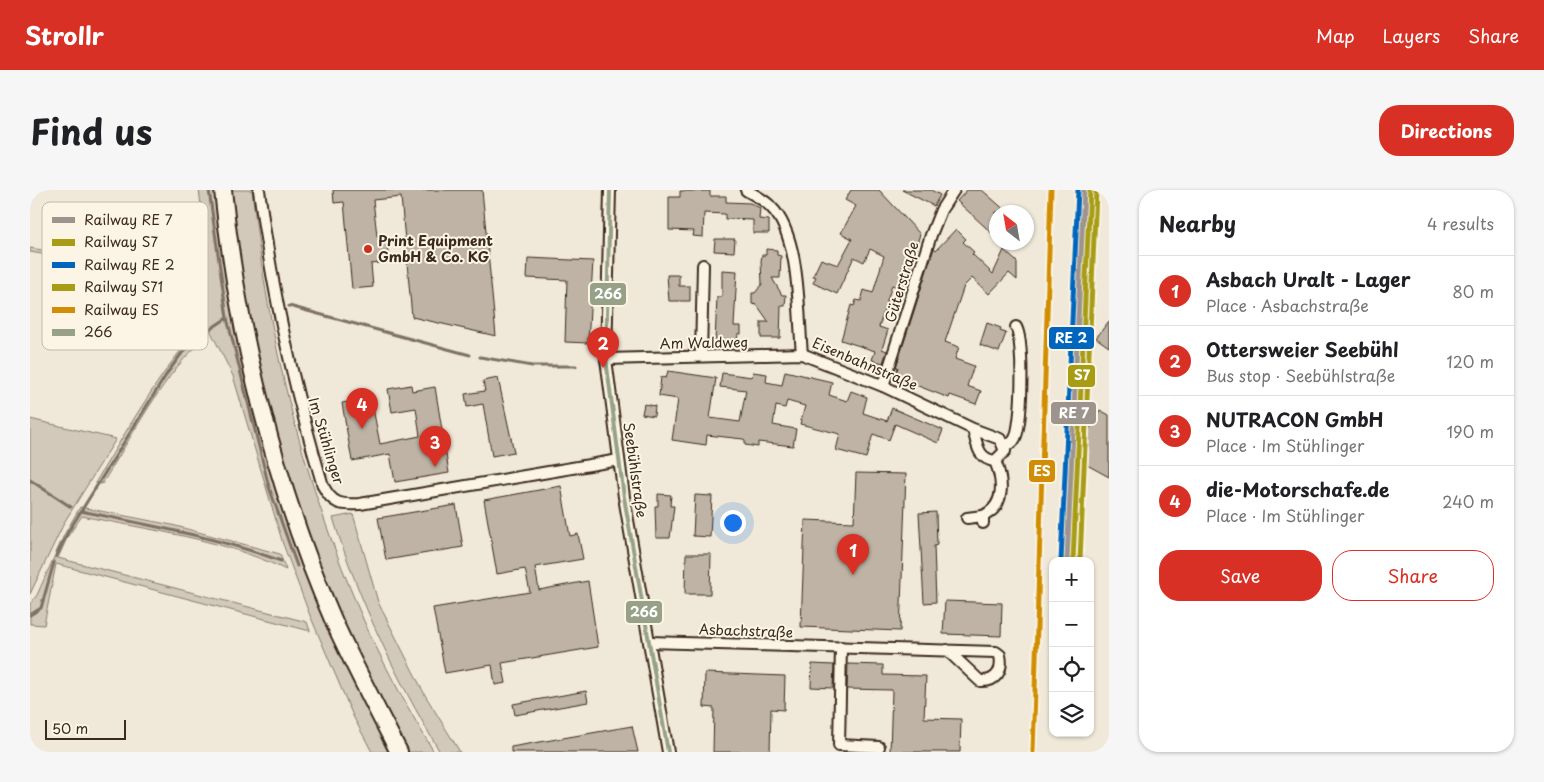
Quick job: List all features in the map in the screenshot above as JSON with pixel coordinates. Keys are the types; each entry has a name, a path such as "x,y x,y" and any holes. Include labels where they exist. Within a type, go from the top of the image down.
{"main road":[{"path":"223,190 249,352 278,464 307,552 335,623 367,692 400,752"}],"street":[{"name":"Im Stühlinger","path":"259,190 267,252 293,378 314,454 324,486 330,497 342,505 360,504 619,460"},
{"name":"Seebühlstraße","path":"610,190 606,358 619,460 668,752"},
{"name":"Eisenbahnstraße","path":"746,190 771,206 782,221 792,244 802,354 883,386 973,429 1000,439 1004,445"},
{"name":"Güterstraße","path":"883,386 931,235 941,210 954,190"},
{"path":"702,356 703,265"},
{"path":"995,460 1004,451 1004,445 1014,440 1018,428 1021,394 1020,343 1016,327"},
{"name":"Am Waldweg","path":"606,358 802,354"},
{"path":"973,429 979,452 983,457 995,460"},
{"path":"967,518 983,520 995,508 1001,490 1001,476 995,460"},
{"name":"Asbachstraße","path":"649,642 947,650 996,652 1000,655 1001,669 995,678 980,681 947,650"},
{"path":"841,647 839,745 879,747"}],"shaded area":[{"path":"199,190 216,190 244,361 355,683 388,752 372,752 353,716 309,613 283,544 233,376 208,326 208,202 201,202"},
{"path":"229,190 252,190 264,279 283,377 306,463 334,547 367,628 399,691 434,752 408,752 355,649 337,609 306,527 279,443 253,337"},
{"path":"30,248 42,250 42,254 30,252"},
{"path":"181,350 193,350 163,385 102,484 95,483 129,426"},
{"path":"30,419 116,439 65,521 30,594"},
{"path":"80,507 172,525 280,554 286,570 262,559 212,543 82,516 68,536 58,558 307,622 310,631 56,564 44,625 30,624 30,604 37,595 64,535"},
{"path":"353,514 378,602 425,695 460,752 440,752 393,667 355,580 333,518"}],"building":[{"path":"333,190 482,190 496,336 412,317 401,197 373,200 377,236 386,235 389,262 371,264 373,287 352,289 344,202 334,203"},
{"path":"851,190 879,190 920,234 903,289 892,285 879,327 888,330 882,349 887,351 883,363 872,360 875,351 841,340 851,305 854,306 856,300 861,301 864,290 873,293 884,256 870,249 864,262 854,257 837,294 813,283 816,277 813,276 821,259 838,265 852,239 841,233 856,206 845,200"},
{"path":"902,190 931,190 940,195 934,206"},
{"path":"967,190 982,190 999,205 989,205 989,231 957,201"},
{"path":"680,191 710,191 710,196 726,196 726,202 750,203 760,208 759,219 769,220 769,233 753,233 753,220 725,219 725,214 704,213 703,237 693,236 694,231 669,230 669,197 680,197"},
{"path":"956,229 966,239 963,242 974,252 972,254 993,274 1004,250 1017,262 1017,280 1009,273 989,294 972,278 964,286 945,342 959,347 955,359 974,366 967,386 981,391 976,404 950,395 949,398 895,377 898,367 896,367 934,248 936,250"},
{"path":"715,239 735,239 734,252 714,251"},
{"path":"766,249 777,250 777,255 781,256 780,278 772,278 782,295 786,295 785,306 781,306 780,338 761,338 761,322 769,322 757,305 752,304 752,293 755,293 762,284 761,261 762,255 766,255"},
{"path":"528,258 593,261 588,343 565,342 567,280 527,278"},
{"path":"722,270 737,271 734,326 741,326 741,334 738,334 737,343 715,342 717,297 722,297"},
{"path":"667,275 679,275 679,286 690,286 690,301 669,301"},
{"path":"1109,321 1109,347 1096,338"},
{"path":"987,323 1001,328 1000,331 1006,333 999,352 980,345"},
{"path":"668,371 716,378 710,418 740,422 746,390 720,387 722,373 752,377 753,372 767,374 766,382 782,385 785,371 832,382 829,395 847,401 851,391 867,397 863,413 887,421 892,408 943,430 938,443 895,424 889,440 873,434 866,458 836,450 840,434 800,424 805,406 787,401 785,408 776,406 773,425 796,429 793,446 758,442 758,447 745,445 745,440 743,439 707,435 706,445 672,440 678,399 659,396 661,377 666,378"},
{"path":"498,378 514,452 492,456 483,404 467,407 465,394 485,391 483,381"},
{"path":"411,385 412,391 435,387 449,473 395,482 390,454 352,461 342,403 371,398 380,444 420,436 416,408 392,412 388,389"},
{"path":"644,404 655,406 654,416 642,414"},
{"path":"1100,410 1109,415 1109,477 1078,460 1090,439 1086,436"},
{"path":"856,473 906,474 900,631 801,627 805,520 854,522"},
{"path":"561,486 570,536 578,534 583,559 535,567 539,590 588,581 598,647 502,663 506,683 495,685 492,665 445,673 433,608 530,592 525,569 497,574 484,500"},
{"path":"658,494 671,495 670,506 674,506 670,538 656,538 655,506 658,506"},
{"path":"695,495 712,496 710,537 693,536"},
{"path":"456,505 463,547 386,560 378,518"},
{"path":"936,512 937,545 934,546 936,602 924,603 919,513"},
{"path":"686,554 711,554 710,594 685,594"},
{"path":"945,601 1002,603 1001,636 943,634"},
{"path":"812,664 834,665 833,688 811,687"},
{"path":"848,664 883,665 883,675 926,676 924,718 961,719 960,752 890,752 892,690 847,689"},
{"path":"705,673 785,676 784,710 771,709 770,752 713,752 714,708 704,707"},
{"path":"586,691 588,702 515,715 513,704"},
{"path":"632,726 638,752 511,752 511,747"}],"waterway":[{"path":"209,190 227,318 269,487 297,566"},
{"path":"289,306 470,355"},
{"path":"209,330 227,318"},
{"path":"56,557 68,532 168,372 185,350"},
{"path":"480,357 532,366 576,366"},
{"path":"30,480 71,507"},
{"path":"81,511 207,538 281,561"},
{"path":"30,615 41,608 54,562"}],"transit line":[{"name":"266","path":"610,190 606,359 624,497 668,752"},
{"path":"1061,557 1078,190"},
{"path":"1067,557 1084,190"}],"rail line":[{"name":"ES","path":"1033,752 1051,190"},
{"name":"S7","path":"1073,557 1090,190"},
{"name":"S71","path":"1080,557 1096,191"}],"place":[{"name":"Print Equipment GmbH & Co. KG","path":"368,249"},
{"name":"Ottersweier Seebühl","path":"603,368"},
{"name":"die-Motorschafe.de","path":"362,429"},
{"name":"NUTRACON GmbH","path":"435,467"},
{"name":"Asbach Uralt - Lager","path":"853,575"}]}
